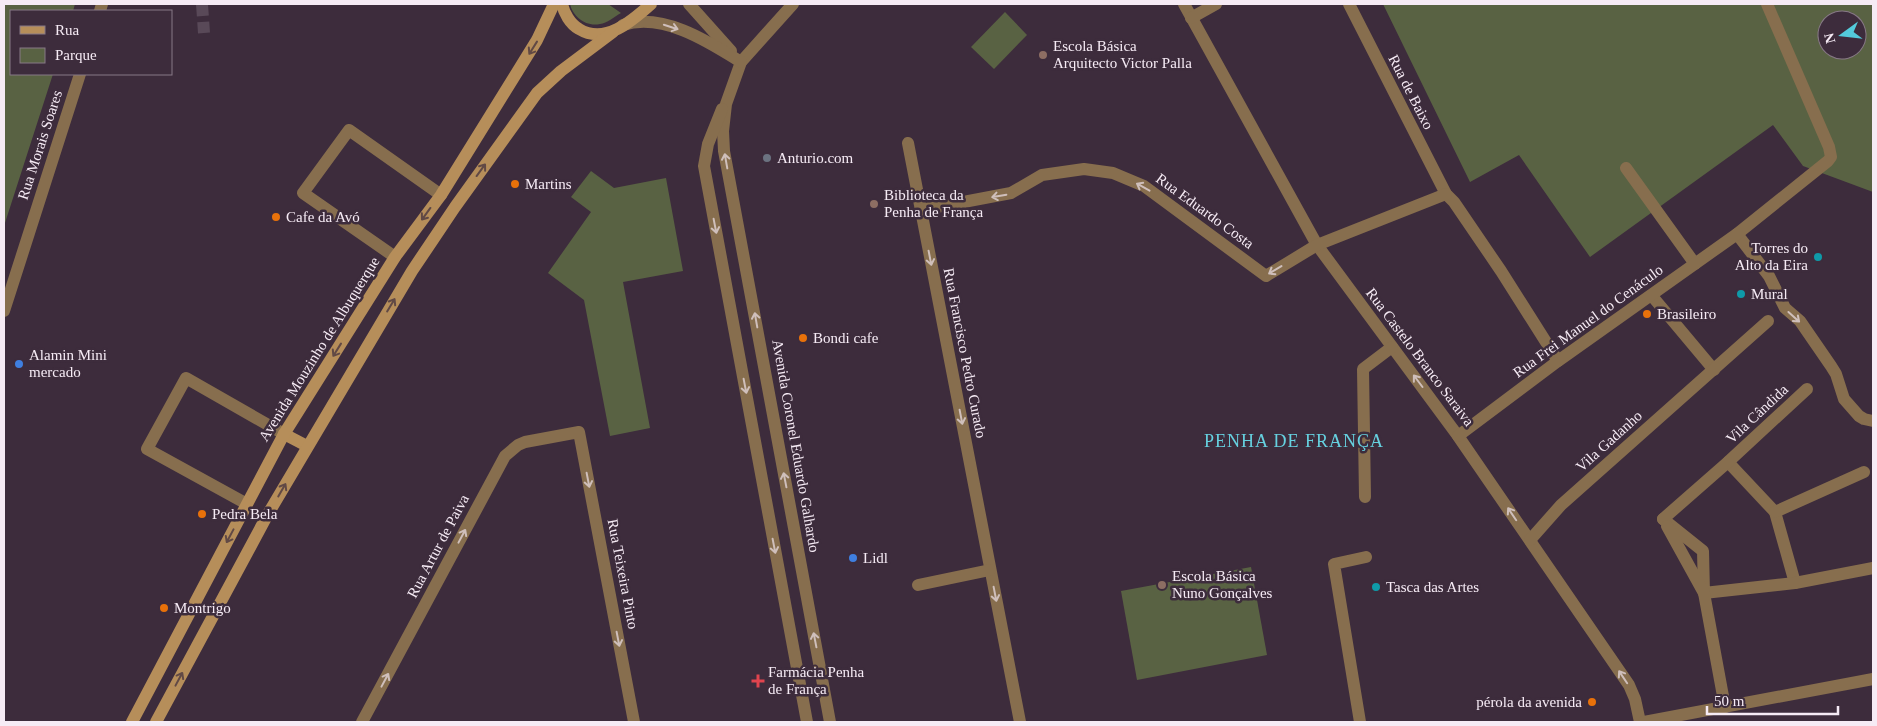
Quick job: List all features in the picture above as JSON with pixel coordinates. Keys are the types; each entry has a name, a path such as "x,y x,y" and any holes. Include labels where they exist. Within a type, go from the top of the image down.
{"main road":[{"name":"Avenida Mouzinho de Albuquerque","path":"134,718 284,434 395,257 440,195 537,40 554,4"},
{"path":"562,4 566,16 575,27 586,33 603,34 618,28"},
{"path":"156,722 268,514 307,446 412,271 455,207 538,93 561,72 651,4"},
{"path":"440,195 455,207"},
{"path":"395,257 412,271"},
{"path":"284,434 307,446"},
{"path":"247,504 268,514"},
{"path":"134,718 152,722"}],"street":[{"path":"689,4 741,62"},
{"path":"741,62 793,4"},
{"name":"Rua Castelo Branco Saraiva","path":"1184,4 1317,245 1458,436 1629,685 1635,699 1640,722"},
{"path":"1191,18 1216,4"},
{"name":"Rua de Baixo","path":"1349,4 1446,194 1454,202 1501,271 1558,361"},
{"name":"Rua Frei Manuel do Cenáculo","path":"1458,436 1558,361 1737,234 1824,165 1830,157 1830,147 1767,4"},
{"path":"618,28 640,22 668,26 705,39 741,62"},
{"name":"Avenida Coronel Eduardo Galhardo","path":"741,62 729,96 715,124 708,144 704,166 807,722"},
{"name":"Rua Morais Soares","path":"4,311 80,75"},
{"name":"Avenida Coronel Eduardo Galhardo","path":"729,96 723,131 724,151 830,722"},
{"path":"395,257 303,193 348,130 440,195"},
{"name":"Rua Francisco Pedro Curado","path":"908,143 1020,722"},
{"path":"1626,168 1695,264"},
{"name":"Rua Eduardo Costa","path":"921,210 1011,193 1042,175 1084,169 1113,173 1144,186 1266,276 1317,245"},
{"path":"1317,245 1446,194"},
{"path":"1737,234 1768,276 1785,308 1800,322 1831,366 1836,374 1844,399 1859,416 1873,421"},
{"path":"1652,296 1714,370"},
{"path":"729,304 752,300"},
{"name":"Vila Gadanho","path":"1530,540 1562,505 1768,322"},
{"path":"1365,497 1363,369 1392,347"},
{"path":"247,504 147,449 186,378 284,434"},
{"name":"Vila Cândida","path":"1664,519 1807,389"},
{"name":"Rua Artur de Paiva","path":"362,722 505,456 518,445 525,442 579,432"},
{"name":"Rua Teixeira Pinto","path":"579,432 634,722"},
{"name":"Vila Cândida","path":"1728,462 1776,512 1795,583"},
{"path":"1776,512 1864,472"},
{"path":"1664,519 1704,593"},
{"path":"1664,519 1703,551 1704,593 1725,707"},
{"path":"1360,722 1334,564 1366,557"},
{"path":"1704,593 1795,583 1873,568"},
{"path":"918,585 990,570"},
{"path":"785,603 808,599"},
{"path":"1644,722 1873,679"}],"green space":[{"path":"4,4 75,4 73,10 10,10 10,75 53,75 4,226"},
{"path":"570,4 608,4 621,13 608,21 595,25 577,17"},
{"path":"1383,4 1873,4 1873,192 1803,166 1773,125 1590,257 1519,155 1470,182"},
{"path":"1005,12 1027,35 994,69 971,47"},
{"path":"591,171 614,188 666,178 683,271 623,282 650,428 610,436 584,300 548,273 591,212 571,197"},
{"path":"1251,567 1267,655 1137,680 1121,591"}],"tunnel":[{"path":"202,4 204,33"}],"place":[{"name":"Escola Básica Arquitecto Victor Palla","path":"1043,55"},
{"name":"Anturio.com","path":"767,158"},
{"name":"Martins","path":"515,184"},
{"name":"Biblioteca da Penha de França","path":"874,204"},
{"name":"Cafe da Avó","path":"276,217"},
{"name":"Torres do Alto da Eira","path":"1818,257"},
{"name":"Mural","path":"1741,294"},
{"name":"Brasileiro","path":"1647,314"},
{"name":"Bondi cafe","path":"803,338"},
{"name":"Alamin Mini mercado","path":"19,364"},
{"name":"Pedra Bela","path":"202,514"},
{"name":"Lidl","path":"853,558"},
{"name":"Escola Básica Nuno Gonçalves","path":"1162,585"},
{"name":"Tasca das Artes","path":"1376,587"},
{"name":"Montrigo","path":"164,608"},
{"name":"Farmácia Penha de França","path":"758,681"},
{"name":"pérola da avenida","path":"1592,702"}],"district":[{"name":"PENHA DE FRANÇA","path":"1294,441"}]}
